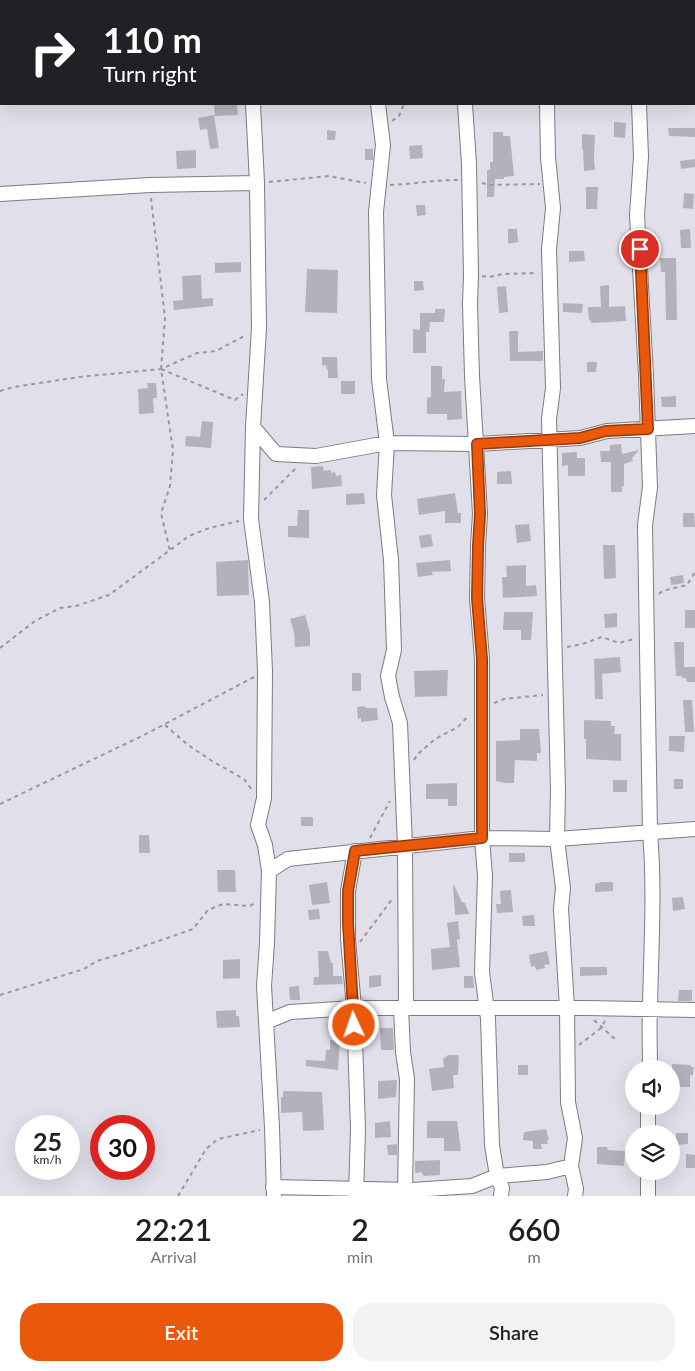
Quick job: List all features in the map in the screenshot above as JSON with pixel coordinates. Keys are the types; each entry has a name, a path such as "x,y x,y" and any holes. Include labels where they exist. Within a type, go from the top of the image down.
{"street":[{"path":"253,105 257,183 259,328 253,427 251,519 262,602 265,671 264,798 258,825 265,845 269,871 264,986 274,1191 356,1192 472,1186 497,1176 547,1172 571,1166"},
{"path":"378,105 382,153 376,212 378,270 376,296 379,379 387,443 384,495 390,560 394,650 388,676 400,723 405,847 403,1008 403,1052 407,1079 405,1190"},
{"path":"465,105 470,181 472,367 480,514 477,598 482,659 483,708 482,838 484,876 482,972 488,1019 492,1145 497,1176 502,1188 501,1196"},
{"path":"547,105 548,157 553,208 549,249 553,388 549,419 558,790 557,838 563,888 561,909 567,1008 568,1102 575,1138 571,1166 576,1190 575,1196"},
{"path":"638,105 641,157 637,215 650,487 645,526 650,832 653,862 650,1060"},
{"path":"0,194 150,185 257,183"},
{"path":"253,427 276,454 316,456 387,443 477,444 550,440 580,438 606,431 695,426"},
{"path":"269,871 288,859 482,838 557,838 695,828"},
{"path":"355,851 348,891 349,954 354,1008 358,1129 356,1192"},
{"path":"266,1022 290,1012 354,1008 650,1008 695,1010"},
{"path":"648,1180 648,1196"}],"path":[{"path":"381,131 399,116 404,105"},
{"path":"257,183 330,176 379,186 444,180 470,181 490,185 551,184"},
{"path":"150,185 165,318 161,369 173,450 170,486 161,513 170,551"},
{"path":"471,275 489,277 503,274 549,272"},
{"path":"0,391 78,377 161,369 197,353 216,351 259,328"},
{"path":"161,369 235,400 256,383"},
{"path":"0,648 35,621 60,608 76,606 109,595 189,536 209,528 251,519 265,498 296,468"},
{"path":"646,611 662,591 688,585 695,572"},
{"path":"555,649 582,644 602,637 619,643 634,639 637,632"},
{"path":"0,804 165,724 265,671"},
{"path":"413,763 418,754 435,739 458,727 470,714 504,700 535,695 556,695"},
{"path":"165,724 188,745 244,779 262,804"},
{"path":"355,851 368,841 402,779"},
{"path":"349,954 369,932 405,882"},
{"path":"0,995 84,969 98,961 193,929 208,910 223,904 250,906 268,894"},
{"path":"585,1008 601,1028 616,1040"},
{"path":"568,1054 601,1028 612,1008"},
{"path":"178,1196 206,1149 218,1139 272,1127"}],"building":[{"path":"214,105 237,105 238,115 215,116"},
{"path":"214,115 219,148 210,149 207,129 200,130 198,118"},
{"path":"614,122 626,123 625,138 614,137"},
{"path":"668,128 695,128 695,137 669,136"},
{"path":"327,130 336,131 335,140 327,140"},
{"path":"493,132 503,132 503,136 510,136 514,176 495,179 494,197 487,197 487,170 490,170 490,162 493,162"},
{"path":"582,134 595,135 595,170 584,171"},
{"path":"422,145 423,158 410,159 409,146"},
{"path":"365,149 373,149 373,160 365,160"},
{"path":"196,150 196,168 177,169 176,151"},
{"path":"695,159 695,167 681,169 680,161"},
{"path":"586,187 598,187 597,209 586,209"},
{"path":"684,193 694,194 693,209 683,208"},
{"path":"416,205 425,205 426,215 417,216"},
{"path":"508,229 517,229 518,242 508,244"},
{"path":"690,229 691,248 681,248 680,230"},
{"path":"569,251 584,251 585,261 569,262"},
{"path":"660,258 676,258 677,320 666,320 665,272 661,272"},
{"path":"241,262 241,272 215,273 215,263"},
{"path":"307,269 338,270 337,313 305,312"},
{"path":"201,275 202,299 213,298 213,306 174,310 173,301 183,300 182,276"},
{"path":"414,281 423,281 424,290 414,291"},
{"path":"609,285 609,307 625,306 626,321 591,323 591,320 589,321 588,307 601,307 600,286"},
{"path":"506,286 508,312 499,313 497,287"},
{"path":"563,303 583,304 582,313 563,312"},
{"path":"435,309 445,309 444,322 430,322 429,332 426,332 426,353 413,353 413,329 420,330 420,313 435,313"},
{"path":"509,331 518,331 518,352 543,351 543,361 510,361"},
{"path":"322,357 337,357 338,378 328,378 326,365 322,366"},
{"path":"587,362 597,362 596,372 587,372"},
{"path":"431,366 442,366 442,379 445,379 444,392 461,391 462,419 447,420 447,414 427,414 427,398 431,397"},
{"path":"341,381 355,381 355,394 341,394"},
{"path":"147,383 156,383 157,398 153,398 154,413 139,414 138,389 148,388"},
{"path":"676,396 676,407 662,407 661,397"},
{"path":"202,421 213,422 211,448 185,446 186,436 200,437"},
{"path":"621,444 622,454 639,450 632,458 633,461 624,464 624,486 622,486 622,492 611,492 611,462 601,462 600,451 610,451 610,445"},
{"path":"577,452 577,458 585,458 585,476 568,476 568,465 562,466 562,453"},
{"path":"323,466 324,471 331,470 331,473 335,472 336,476 341,475 342,486 312,489 311,467"},
{"path":"511,471 512,484 497,484 497,472"},
{"path":"364,493 365,504 346,505 346,494"},
{"path":"455,493 458,513 461,513 461,523 445,523 445,511 419,515 417,499"},
{"path":"298,510 309,510 309,538 288,537 288,526 297,526"},
{"path":"683,513 694,513 695,527 683,527"},
{"path":"529,524 531,541 517,543 515,525"},
{"path":"431,534 433,546 421,548 419,536"},
{"path":"603,545 615,545 616,578 604,579"},
{"path":"248,560 249,595 217,596 216,562"},
{"path":"450,560 451,571 432,572 433,575 418,577 416,563"},
{"path":"526,565 526,586 536,585 537,596 503,598 502,577 507,577 506,566"},
{"path":"683,575 684,583 671,585 670,577"},
{"path":"685,610 695,610 695,628 685,628"},
{"path":"504,612 533,612 531,640 521,640 521,630 503,630"},
{"path":"617,613 617,627 605,628 604,614"},
{"path":"305,615 310,633 310,646 295,647 294,632 290,619"},
{"path":"674,642 684,642 684,667 695,667 695,682 687,682 686,678 676,676"},
{"path":"620,657 621,672 602,674 603,699 595,699 594,659"},
{"path":"448,670 447,696 415,697 414,671"},
{"path":"352,673 361,673 361,691 352,691"},
{"path":"683,700 692,700 694,732 685,732"},
{"path":"364,706 366,708 377,708 378,720 361,722 361,718 358,719 357,707"},
{"path":"584,720 611,721 611,726 615,726 614,734 621,734 621,761 586,759"},
{"path":"520,729 539,729 541,753 537,753 537,761 515,760 514,783 496,781 496,741 520,740"},
{"path":"669,736 685,736 684,752 669,751"},
{"path":"674,779 683,779 683,789 674,789"},
{"path":"613,780 627,780 627,792 613,792"},
{"path":"457,783 457,806 448,806 448,799 426,799 426,784"},
{"path":"301,817 313,817 313,826 301,826"},
{"path":"139,835 149,835 150,853 139,853"},
{"path":"509,853 525,853 525,862 509,862"},
{"path":"217,870 235,870 236,892 218,892"},
{"path":"327,882 330,903 312,905 309,885"},
{"path":"613,882 613,891 595,892 595,884"},
{"path":"453,885 462,902 465,903 469,914 455,915"},
{"path":"511,890 513,912 497,913 496,904 501,904 500,891"},
{"path":"683,897 685,909 673,911 672,898"},
{"path":"319,909 320,919 309,920 308,910"},
{"path":"534,915 535,926 523,926 522,916"},
{"path":"458,921 460,939 457,940 460,967 432,970 431,949 450,947 447,923"},
{"path":"318,951 328,951 331,963 333,963 333,976 342,976 343,984 313,985 314,977 319,977"},
{"path":"547,951 550,964 544,965 545,968 536,970 535,966 531,967 529,955"},
{"path":"240,959 240,978 223,979 223,960"},
{"path":"580,967 607,967 607,975 580,976"},
{"path":"381,975 381,986 369,988 369,976"},
{"path":"464,976 473,976 474,988 464,988"},
{"path":"299,986 300,1000 290,1000 289,987"},
{"path":"679,990 692,990 692,1001 678,1001"},
{"path":"236,1010 236,1016 239,1016 240,1027 217,1028 216,1011"},
{"path":"380,1028 393,1028 394,1050 381,1050"},
{"path":"330,1040 340,1040 338,1070 306,1066 306,1060 325,1061 326,1050 330,1050"},
{"path":"448,1055 458,1055 459,1059 458,1075 453,1075 454,1088 432,1091 429,1069 444,1067 443,1059"},
{"path":"680,1064 694,1067 693,1075 690,1075 690,1087 680,1087"},
{"path":"518,1065 528,1065 528,1075 518,1075"},
{"path":"397,1080 396,1097 378,1099 378,1081"},
{"path":"283,1091 322,1092 324,1130 303,1131 302,1112 281,1113"},
{"path":"390,1121 391,1137 375,1138 375,1123"},
{"path":"427,1121 457,1121 461,1151 444,1151 444,1138 427,1138"},
{"path":"546,1129 549,1140 547,1140 548,1144 541,1144 542,1149 533,1149 533,1141 523,1140 524,1132"},
{"path":"680,1133 688,1133 688,1144 680,1145"},
{"path":"397,1144 397,1155 388,1155 387,1145"},
{"path":"597,1147 625,1151 624,1166 597,1164"},
{"path":"686,1154 695,1155 695,1168 686,1168"},
{"path":"440,1160 440,1175 424,1176 421,1172 415,1173 415,1161"}],"route":[{"path":"354,1025 348,939 348,891 355,851 482,838 482,659 477,598 480,514 477,444 580,438 606,431 648,429 640,249"}]}
